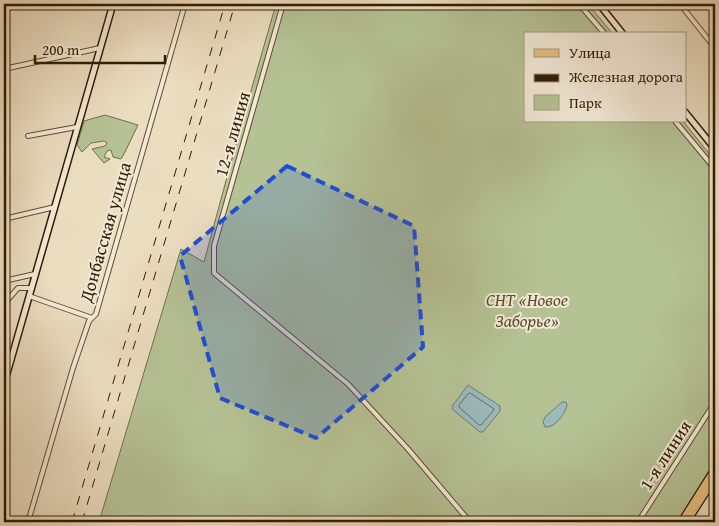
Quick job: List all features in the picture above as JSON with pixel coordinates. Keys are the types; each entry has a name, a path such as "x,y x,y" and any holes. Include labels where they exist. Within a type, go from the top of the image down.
{"main road":[{"path":"681,522 715,468"},
{"path":"687,522 715,478"}],"street":[{"path":"4,8 22,4"},
{"path":"4,384 113,4"},
{"name":"Донбасская улица","path":"28,522 73,368 89,321 96,314 185,4"},
{"name":"12-я линия","path":"284,4 214,246 214,273 348,384 408,449 470,522"},
{"path":"579,4 602,32"},
{"path":"599,4 621,32"},
{"path":"680,4 715,48"},
{"path":"4,69 100,48"},
{"path":"686,113 715,149"},
{"path":"676,122 715,169"},
{"path":"28,136 77,127"},
{"path":"4,219 55,207"},
{"path":"4,281 35,274"},
{"path":"4,304 18,288 18,278"},
{"path":"18,288 32,288"},
{"path":"29,296 92,318"},
{"name":"1-я линия","path":"638,522 715,402"}],"highlighted area":[{"path":"287,166 414,226 423,347 316,438 220,398 180,256"}],"green space":[{"name":"СНТ «Новое Заборье»","path":"276,4 588,4 611,32 524,32 524,122 684,122 715,161 715,462 678,522 99,522 181,249 204,262"},
{"path":"105,115 138,125 121,159 113,157 111,150 107,151 104,157 110,159 104,163 92,149 105,146 107,143 104,141 91,143 82,152 77,145 84,121"}],"water":[{"path":"468,385 500,406 500,411 483,432 480,432 452,409"},
{"path":"562,402 566,402 567,405 562,417 552,425 545,427 543,422 545,417"}],"railway":[{"path":"72,522 225,4"},
{"path":"82,522 235,4"}]}
